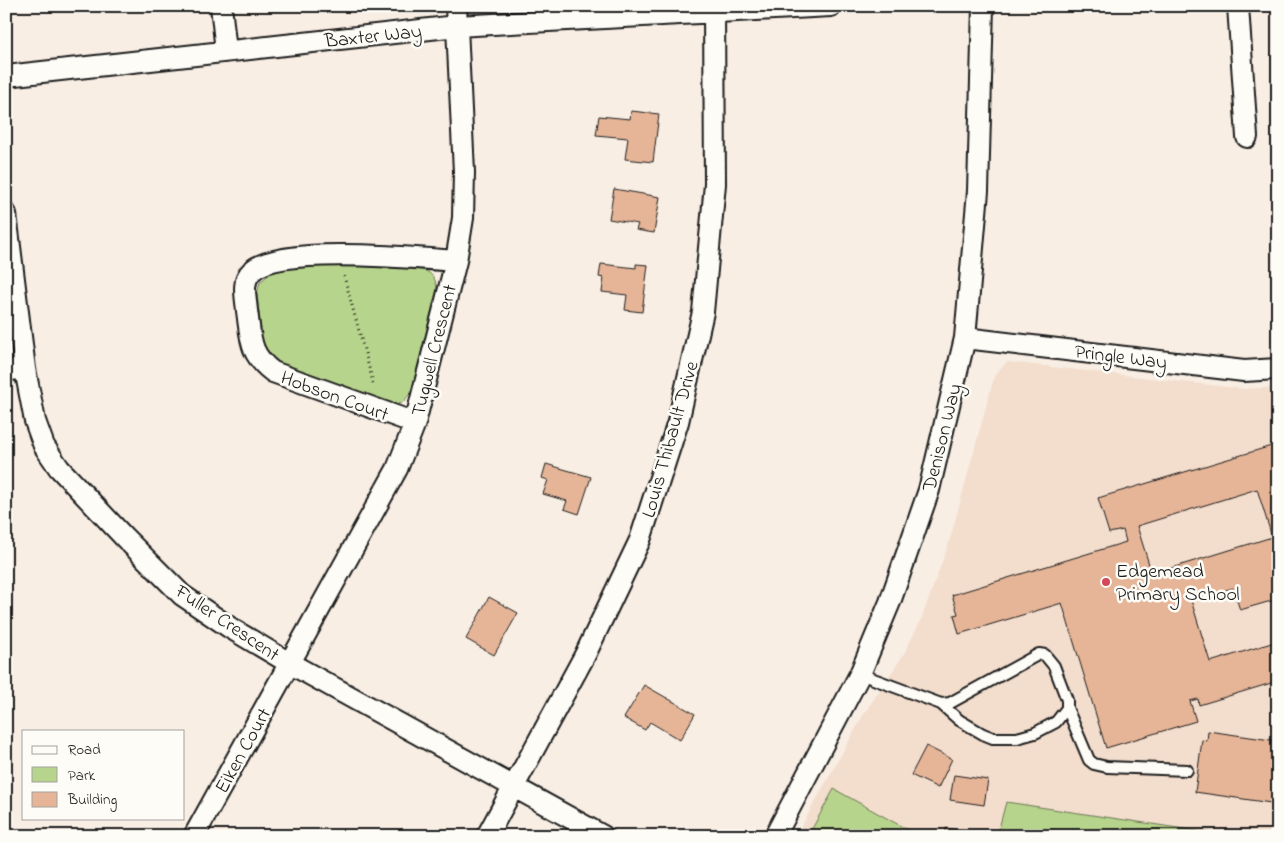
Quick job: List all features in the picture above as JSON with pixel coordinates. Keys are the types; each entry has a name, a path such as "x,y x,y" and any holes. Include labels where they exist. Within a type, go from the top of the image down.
{"street":[{"path":"221,6 226,52"},
{"name":"Tugwell Crescent","path":"291,664 397,469 415,423 456,261 462,218 464,172 456,6"},
{"name":"Baxter Way","path":"6,76 457,26 714,9 831,6"},
{"name":"Denison Way","path":"775,836 860,674 890,602 929,490 965,338 978,191 983,6"},
{"path":"1238,6 1248,137"},
{"name":"Louis Thibault Drive","path":"487,836 584,655 640,540 678,422 703,312 715,184 714,9"},
{"name":"Fuller Crescent","path":"6,214 16,369 44,446 71,481 182,595 291,664 603,836"},
{"name":"Hobson Court","path":"415,423 273,372 260,361 252,348 245,290 246,280 252,271 265,262 338,254 456,261"},
{"name":"Pringle Way","path":"965,338 1244,371 1278,369"},
{"name":"Eiken Court","path":"194,836 291,664"}],"lane":[{"path":"941,704 950,703 1039,654 1045,655 1054,666 1083,750 1094,764 1107,767 1188,770"},
{"path":"860,674 941,704 972,729 994,738 1017,738 1035,732 1056,722 1067,708"}],"path":[{"path":"338,254 381,412"}],"shaded area":[{"name":"Edgemead Primary School","path":"1007,362 1245,389 1278,387 1278,836 796,836 864,714 904,654 921,620 949,543 995,374"}],"green space":[{"path":"337,263 419,269 426,271 434,278 437,289 411,393 402,403 388,406 272,361 263,349 257,294 260,282 273,271"},
{"path":"834,789 919,836 808,836"},
{"path":"1006,802 1231,836 997,836"}],"building":[{"path":"631,111 659,114 653,162 625,159 628,138 596,135 599,116 630,119"},
{"path":"614,189 660,197 654,233 636,230 638,224 609,219"},
{"path":"601,264 636,268 636,264 648,265 642,312 625,310 627,295 602,292 604,278 599,277"},
{"path":"1278,444 1278,599 1240,610 1233,588 1191,600 1210,662 1278,641 1278,681 1199,705 1198,699 1190,701 1196,721 1106,748 1062,603 959,634 954,615 958,614 952,595 1126,542 1123,530 1109,533 1098,498","holes":["1257,489 1272,537 1152,574 1137,526"]},
{"path":"546,464 591,477 579,514 564,509 567,501 543,494 548,480 542,478"},
{"path":"489,597 518,613 494,655 466,639"},
{"path":"644,685 695,714 680,740 650,722 645,730 624,718"},
{"path":"1208,731 1278,741 1278,804 1195,792 1202,740 1207,741"},
{"path":"926,746 952,759 938,788 911,775"},
{"path":"954,775 988,780 984,805 950,800"},
{"path":"946,828 979,834 978,836 945,836"}],"place":[{"name":"Edgemead Primary School","path":"1106,582"}]}
